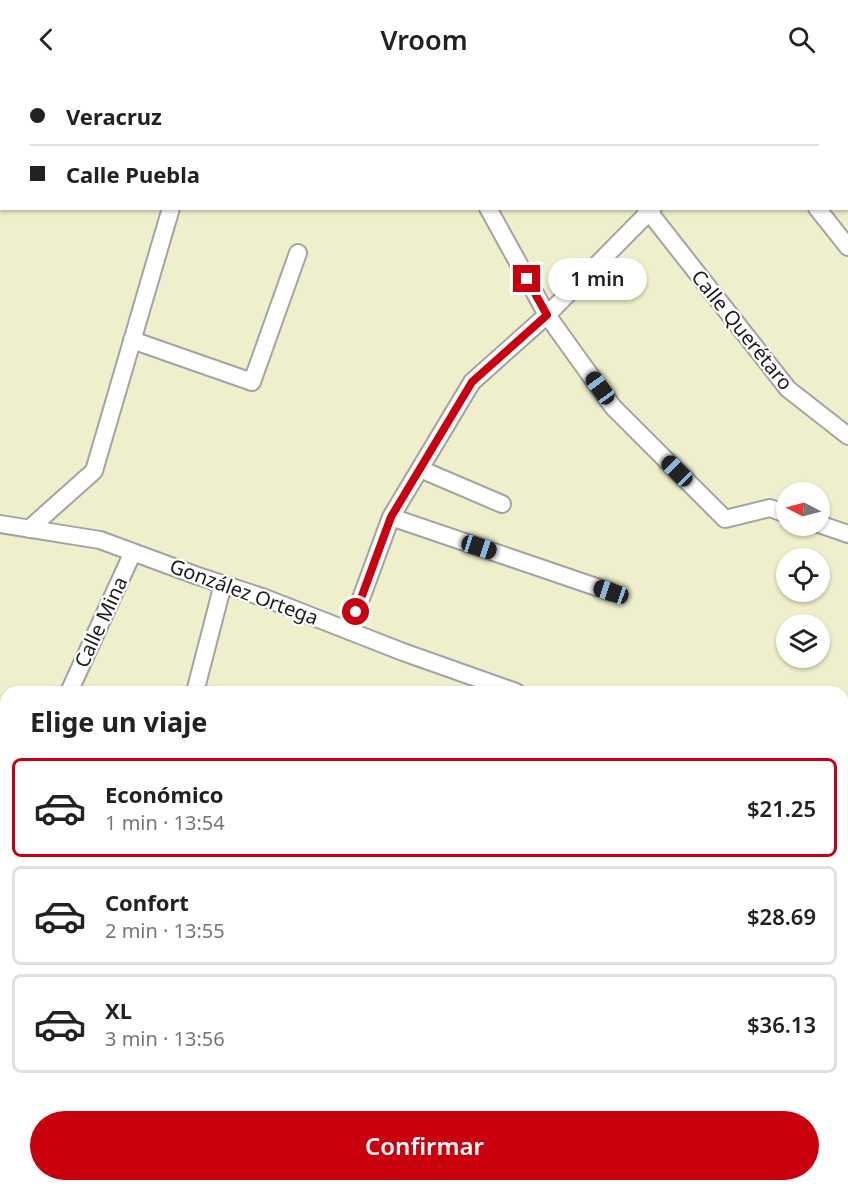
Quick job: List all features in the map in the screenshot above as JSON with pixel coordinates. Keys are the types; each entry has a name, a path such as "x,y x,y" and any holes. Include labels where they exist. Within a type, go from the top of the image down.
{"street":[{"path":"29,530 94,471 170,210"},
{"path":"489,210 547,315 614,406 724,519 770,508 776,510"},
{"path":"349,631 391,517 472,382 547,315 649,210"},
{"name":"Calle Querétaro","path":"649,210 788,389 848,436"},
{"path":"821,210 848,247"},
{"path":"132,340 252,382 298,253"},
{"path":"420,469 502,504"},
{"path":"391,517 611,592"},
{"name":"González Ortega","path":"0,524 100,540 265,598 500,686"},
{"path":"830,528 848,534"},
{"name":"Calle Mina","path":"72,686 133,552"},
{"path":"197,686 223,584"}],"green space":[{"path":"0,210 848,210 848,686 0,686"}],"route":[{"path":"356,612 391,517 472,382 547,315 527,279"}]}
